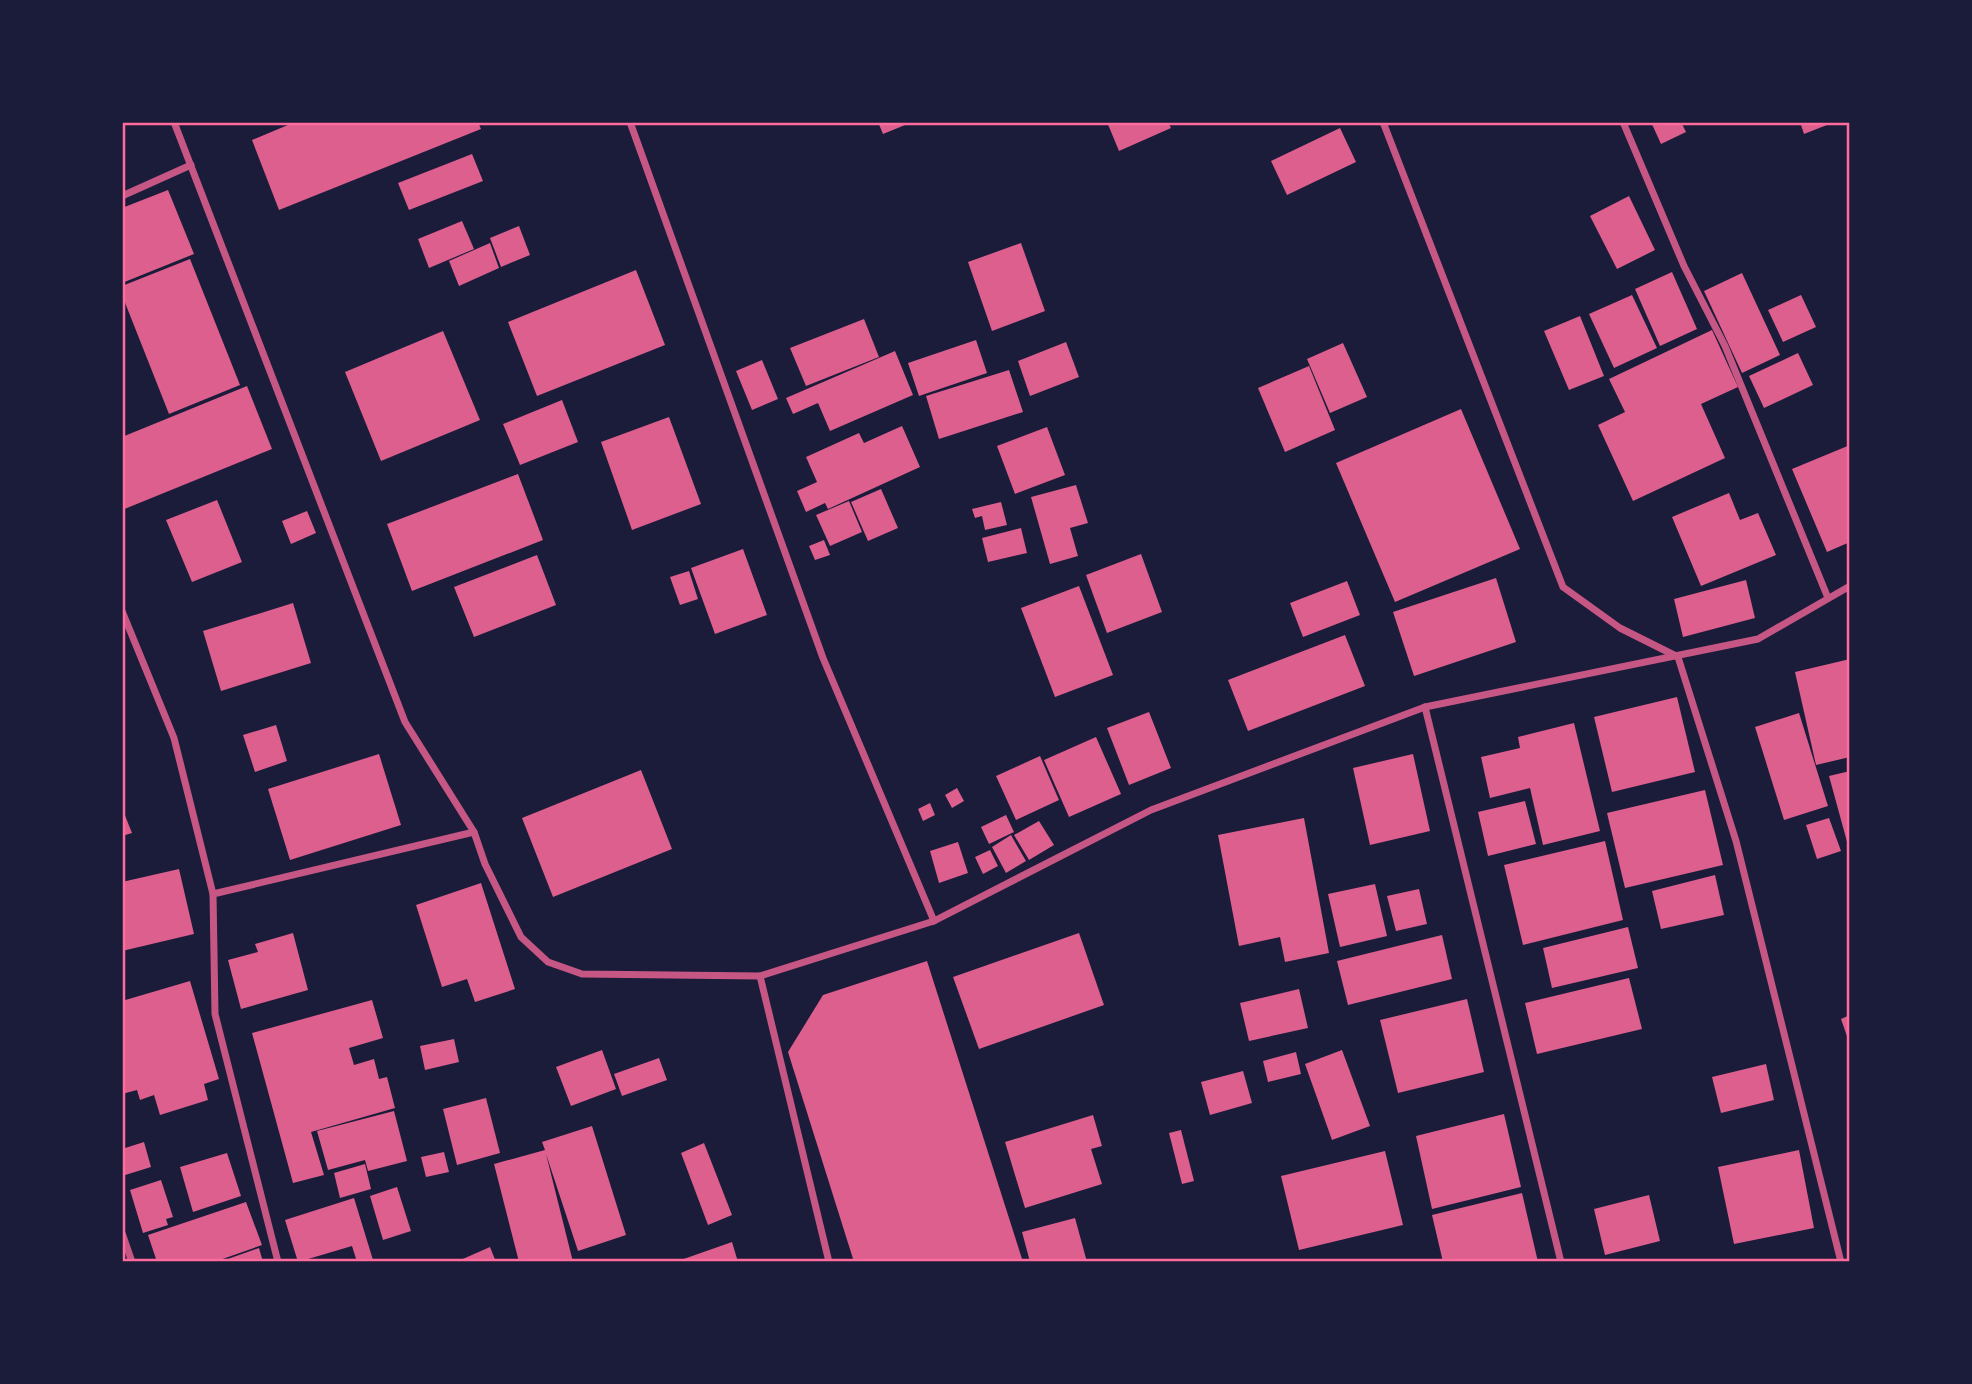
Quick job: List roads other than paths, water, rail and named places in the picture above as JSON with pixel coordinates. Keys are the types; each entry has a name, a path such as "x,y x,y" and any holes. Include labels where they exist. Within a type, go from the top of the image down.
{"street":[{"path":"174,122 405,722 474,832 485,864 521,937 548,962 582,974 760,976 934,921 1151,810 1425,707 1758,639 1850,586"},
{"path":"631,122 822,658 934,921"},
{"path":"1383,122 1563,587 1620,628 1678,657 1736,841 1842,1262"},
{"path":"1623,122 1684,266 1725,346 1828,598"},
{"path":"122,196 191,165"},
{"path":"122,611 174,738 213,894 215,1014 278,1262"},
{"path":"1425,707 1561,1262"},
{"path":"213,894 474,832"},
{"path":"760,976 830,1262"},
{"path":"122,1233 132,1262"}]}
